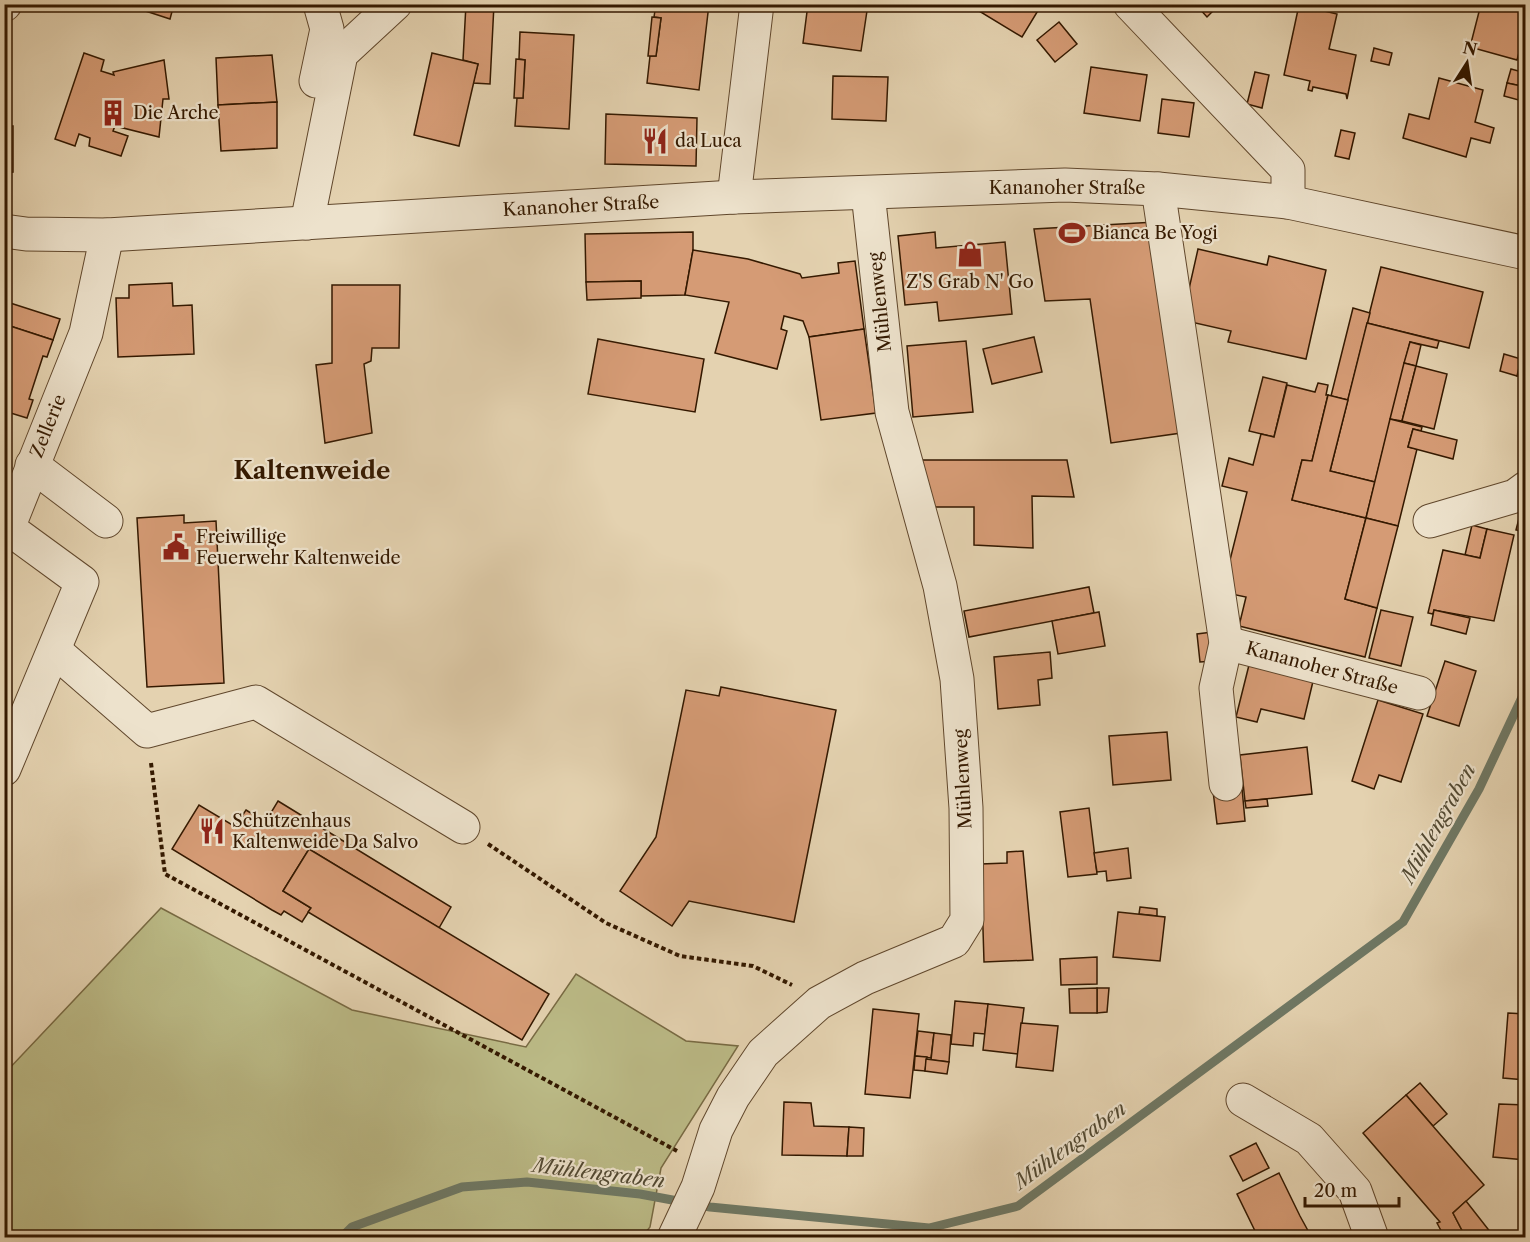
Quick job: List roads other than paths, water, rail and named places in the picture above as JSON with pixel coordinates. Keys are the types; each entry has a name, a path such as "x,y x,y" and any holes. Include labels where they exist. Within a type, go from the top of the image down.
{"street":[{"path":"297,224 327,29 320,4"},
{"path":"297,224 340,54 395,4"},
{"path":"734,197 756,4"},
{"path":"1130,4 1288,170 1288,202"},
{"name":"Kananoher Straße","path":"4,231 26,234 107,235 734,197 1065,184 1158,189 1288,202 1526,254"},
{"name":"Kananoher Straße","path":"1158,189 1226,643 1216,688 1226,784"},
{"name":"Mühlenweg","path":"679,1227 701,1176 716,1130 733,1097 763,1053 819,1003 865,978 954,941 967,920 966,808 957,679 940,586 892,412 868,193"},
{"name":"Zellerie","path":"55,651 82,582 8,528 86,333 107,235"},
{"path":"32,465 106,521"},
{"path":"1430,521 1515,496 1526,488"},
{"name":"Kananoher Straße","path":"1226,643 1419,693"},
{"path":"4,769 55,651 147,731 256,702 463,827"},
{"path":"1243,1100 1309,1139 1355,1191 1372,1238"}],"waterway":[{"name":"Mühlengraben","path":"341,1238 352,1227 462,1187 527,1182 640,1194 710,1207 929,1228 1018,1206 1403,922 1479,789 1526,689"}],"place":[{"name":"Die Arche","path":"113,113"},
{"name":"da Luca","path":"655,141"},
{"name":"Bianca Be Yogi","path":"1072,233"},
{"name":"Z'S Grab N' Go","path":"970,254"},
{"name":"Freiwillige Feuerwehr Kaltenweide","path":"176,547"},
{"name":"Schützenhaus Kaltenweide Da Salvo","path":"212,831"}],"district":[{"name":"Kaltenweide","path":"312,471"}]}
